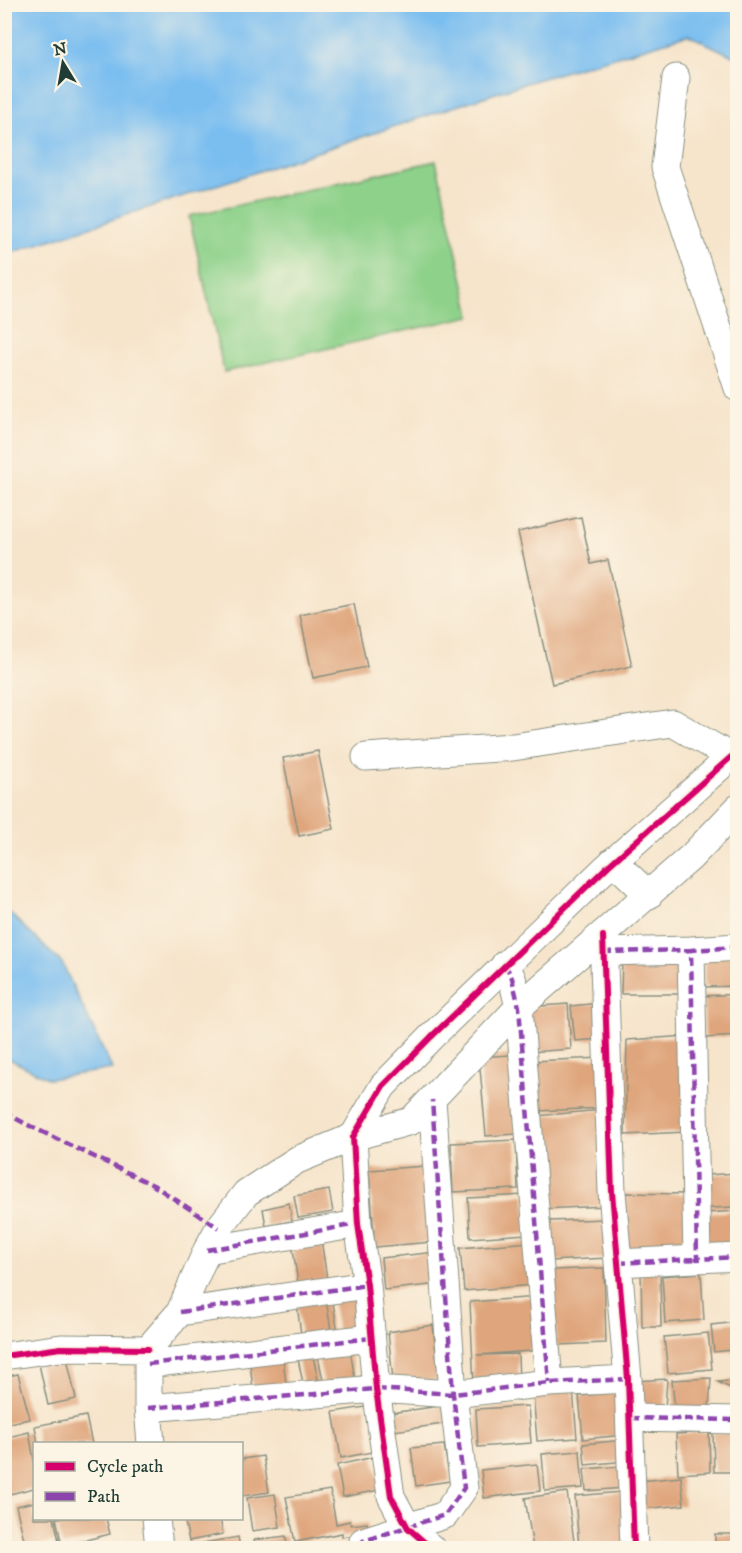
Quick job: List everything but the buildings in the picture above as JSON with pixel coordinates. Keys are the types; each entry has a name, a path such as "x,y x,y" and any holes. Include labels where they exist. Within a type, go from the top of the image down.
{"street":[{"path":"676,78 665,167 738,388"},
{"path":"366,757 513,747 673,723 734,755 613,861 505,964 383,1086 353,1137 358,1224 367,1285 375,1389 391,1496 408,1528 431,1548"},
{"path":"151,1442 148,1357 180,1312 219,1228 246,1193 297,1160 353,1137 411,1121 519,1007 603,944 649,895 691,857 738,808"},
{"path":"613,861 649,895"},
{"path":"603,944 691,950 738,947"},
{"path":"603,944 612,1192 628,1379 634,1548"},
{"path":"691,950 697,1259"},
{"path":"505,964 512,978 519,1007 549,1383"},
{"path":"363,1548 363,1541 445,1515 464,1488 453,1394 432,1100"},
{"path":"207,1250 358,1224"},
{"path":"618,1263 738,1257"},
{"path":"180,1312 367,1285"},
{"path":"4,1356 61,1348 148,1357 371,1338"},
{"path":"148,1407 375,1389 453,1394 549,1383 628,1379"},
{"path":"630,1418 738,1420"},
{"path":"156,1520 159,1548"}],"green space":[{"path":"436,161 471,316 224,372 189,216"}],"water":[{"path":"4,5 737,5 737,58 689,35 526,83 5,255"},
{"path":"4,908 62,963 112,1069 49,1079 5,1057"}],"marked path":[{"path":"738,947 691,950 697,1259 738,1257"},
{"path":"603,952 691,950"},
{"path":"505,964 512,978 519,1007 549,1383"},
{"path":"363,1548 363,1541 445,1515 464,1488 453,1394 432,1100"},
{"path":"4,1112 153,1185 219,1228"},
{"path":"207,1250 358,1224"},
{"path":"618,1263 697,1259"},
{"path":"180,1312 367,1285"},
{"path":"148,1364 371,1338"},
{"path":"148,1408 376,1389 453,1394 549,1383 628,1379"},
{"path":"630,1418 738,1420"}],"cycle path":[{"path":"431,1548 408,1528 391,1496 376,1389 367,1285 358,1224 353,1137 383,1086 431,1037 608,866 731,757 738,754"},
{"path":"603,936 612,1192 628,1379 634,1548"},
{"path":"4,1356 61,1348 148,1349"}]}
